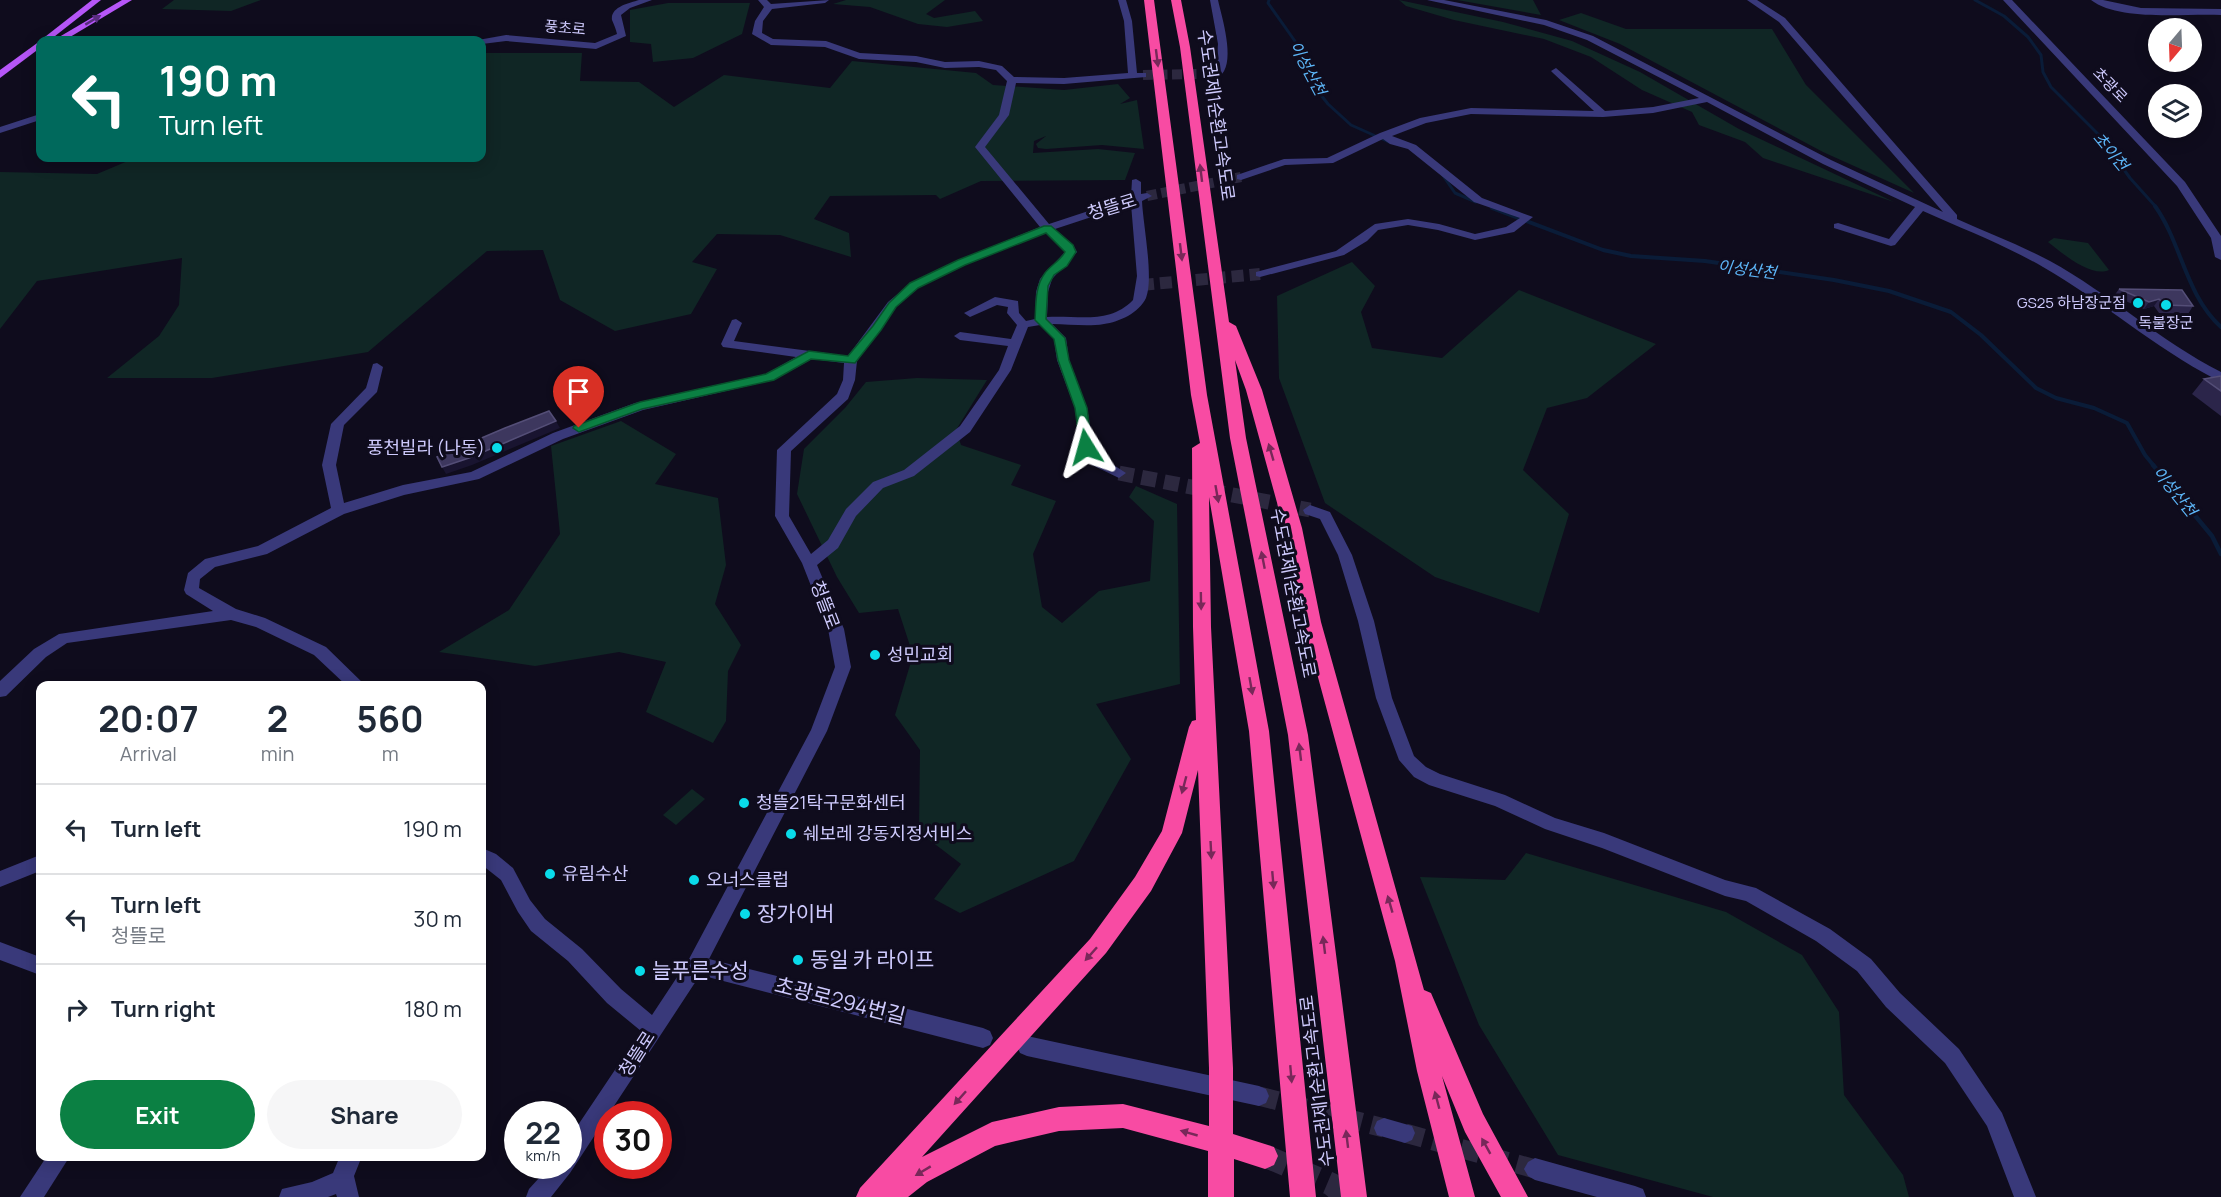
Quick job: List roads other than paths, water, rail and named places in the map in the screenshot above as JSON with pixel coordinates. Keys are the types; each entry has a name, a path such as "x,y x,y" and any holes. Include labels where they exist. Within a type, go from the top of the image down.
{"highway":[{"name":"수도권제1순환고속도로","path":"1149,0 1199,395 1259,731 1303,1197"},
{"name":"수도권제1순환고속도로","path":"1176,0 1185,46 1238,438 1298,735 1354,1197"},
{"path":"1217,294 1254,390 1293,528 1318,644 1406,961 1429,1071 1462,1197"},
{"path":"1199,395 1204,708 1221,1068 1221,1197"},
{"path":"869,1197 1098,946 1143,884 1172,833 1204,708"},
{"path":"1406,961 1474,1123 1515,1197"},
{"path":"887,1197 918,1173 992,1134 1059,1119 1124,1116 1185,1131 1265,1156"}],"main road":[{"path":"50,36 97,0"},
{"path":"66,36 128,0"},
{"path":"3,73 36,47"},
{"path":"3,73 36,53"}],"street":[{"name":"풍초로","path":"486,40 506,38 596,46 621,36 622,32 616,18 622,10 648,0"},
{"path":"825,0 766,3 757,34 771,42 826,44 860,56 916,59 945,65 980,64 999,68 1012,80 1064,81 1138,75 1122,0"},
{"path":"1204,74 1219,72 1222,60 1223,44 1214,0"},
{"path":"1431,0 1546,23 1590,38 1827,162 2029,256 2075,282 2173,350 2220,369"},
{"path":"1751,0 1782,21 1957,221"},
{"name":"초광로","path":"2007,0 2181,184 2217,238 2221,257"},
{"path":"2095,0 2110,6 2147,11 2221,12"},
{"path":"1556,71 1603,114"},
{"path":"1012,80 1004,115 980,147 1047,228 1069,247 1071,252 1063,264 1050,273 1043,286 1041,320 1060,338 1064,360 1081,408 1089,455 1097,462 1119,473"},
{"path":"1241,177 1284,162 1329,161 1384,135 1424,120 1471,111 1603,114 1653,110 1707,99"},
{"path":"0,130 36,118"},
{"path":"1260,274 1340,253 1363,239 1375,227 1408,222 1439,227 1475,237 1509,230 1528,217 1478,200 1412,147 1394,142 1384,135"},
{"path":"809,563 833,544 851,513 878,485 909,473 964,429 1005,370 1023,325 1041,320 1103,321 1126,312 1140,298 1142,280 1141,198 1136,182"},
{"name":"청뜰로","path":"582,1137 696,965 819,731 843,667 836,629 809,563 782,516 784,450 843,396 849,380 851,360 878,328 892,305 914,285 1047,228 1141,198"},
{"path":"1838,226 1891,243 1922,205"},
{"path":"970,313 994,301 1014,304 1013,313 1023,325"},
{"path":"736,323 726,344 851,360"},
{"path":"960,336 1014,343"},
{"path":"353,681 320,651 260,622 231,614 191,590 193,577 210,563 262,550 339,510 402,490 474,476 558,436 640,406 770,377 809,355"},
{"path":"339,510 329,465 338,424 372,389 377,367"},
{"path":"1310,510 1325,516 1345,555 1360,601 1384,698 1407,760 1420,772 1435,780 1499,800 1551,824 1604,841 1725,888 1750,894 1823,934 1864,965 1893,999 1952,1056 1995,1120 2025,1197"},
{"path":"0,691 40,653 64,638 231,614"},
{"path":"486,858 507,874 524,906 538,925 575,955 614,996 653,1028"},
{"path":"0,879 36,865"},
{"path":"0,951 36,964"},
{"name":"초광로294번길","path":"696,965 983,1038"},
{"path":"1027,1046 1259,1096"},
{"path":"1384,1128 1406,1133"},
{"path":"31,1197 56,1161"},
{"path":"290,1197 345,1189 344,1169 349,1161"},
{"path":"1534,1169 1635,1197"},
{"path":"537,1197 552,1179"}],"waterway":[{"name":"이성산천","path":"1269,0 1268,3 1297,44 1311,70 1317,90 1328,104 1351,125 1389,142"},
{"name":"초이천","path":"1975,0 2004,16 2028,37 2041,55 2043,72 2051,87 2099,135 2130,178 2156,207"},
{"name":"이성산천","path":"1442,174 1455,193 1476,202"},
{"name":"초이천","path":"2155,206 2172,236 2199,300 2221,327"},
{"name":"이성산천","path":"1492,208 1603,250 1631,256 1705,261 1834,280 1889,291 1951,312 1981,335 2036,388 2056,398 2094,408 2127,423 2154,466"},
{"name":"이성산천","path":"2153,465 2212,536 2221,554"}],"tunnel":[{"path":"1143,75 1204,74"},
{"path":"1147,196 1241,177"},
{"path":"1142,285 1260,274"},
{"path":"1119,473 1310,510"},
{"path":"1259,1096 1384,1128"},
{"path":"1405,1133 1535,1169"},
{"path":"1265,1156 1331,1184 1346,1197"}],"place":[{"name":"GS25 하남장군점","path":"2138,303"},
{"name":"독불장군","path":"2166,305"},
{"name":"풍천빌라 (나동)","path":"497,448"},
{"name":"성민교회","path":"875,655"},
{"name":"청뜰21탁구문화센터","path":"744,803"},
{"name":"쉐보레 강동지정서비스","path":"791,834"},
{"name":"유림수산","path":"550,874"},
{"name":"오너스클럽","path":"694,880"},
{"name":"장가이버","path":"745,914"},
{"name":"동일 카 라이프","path":"798,960"},
{"name":"늘푸른수성","path":"640,971"}]}
